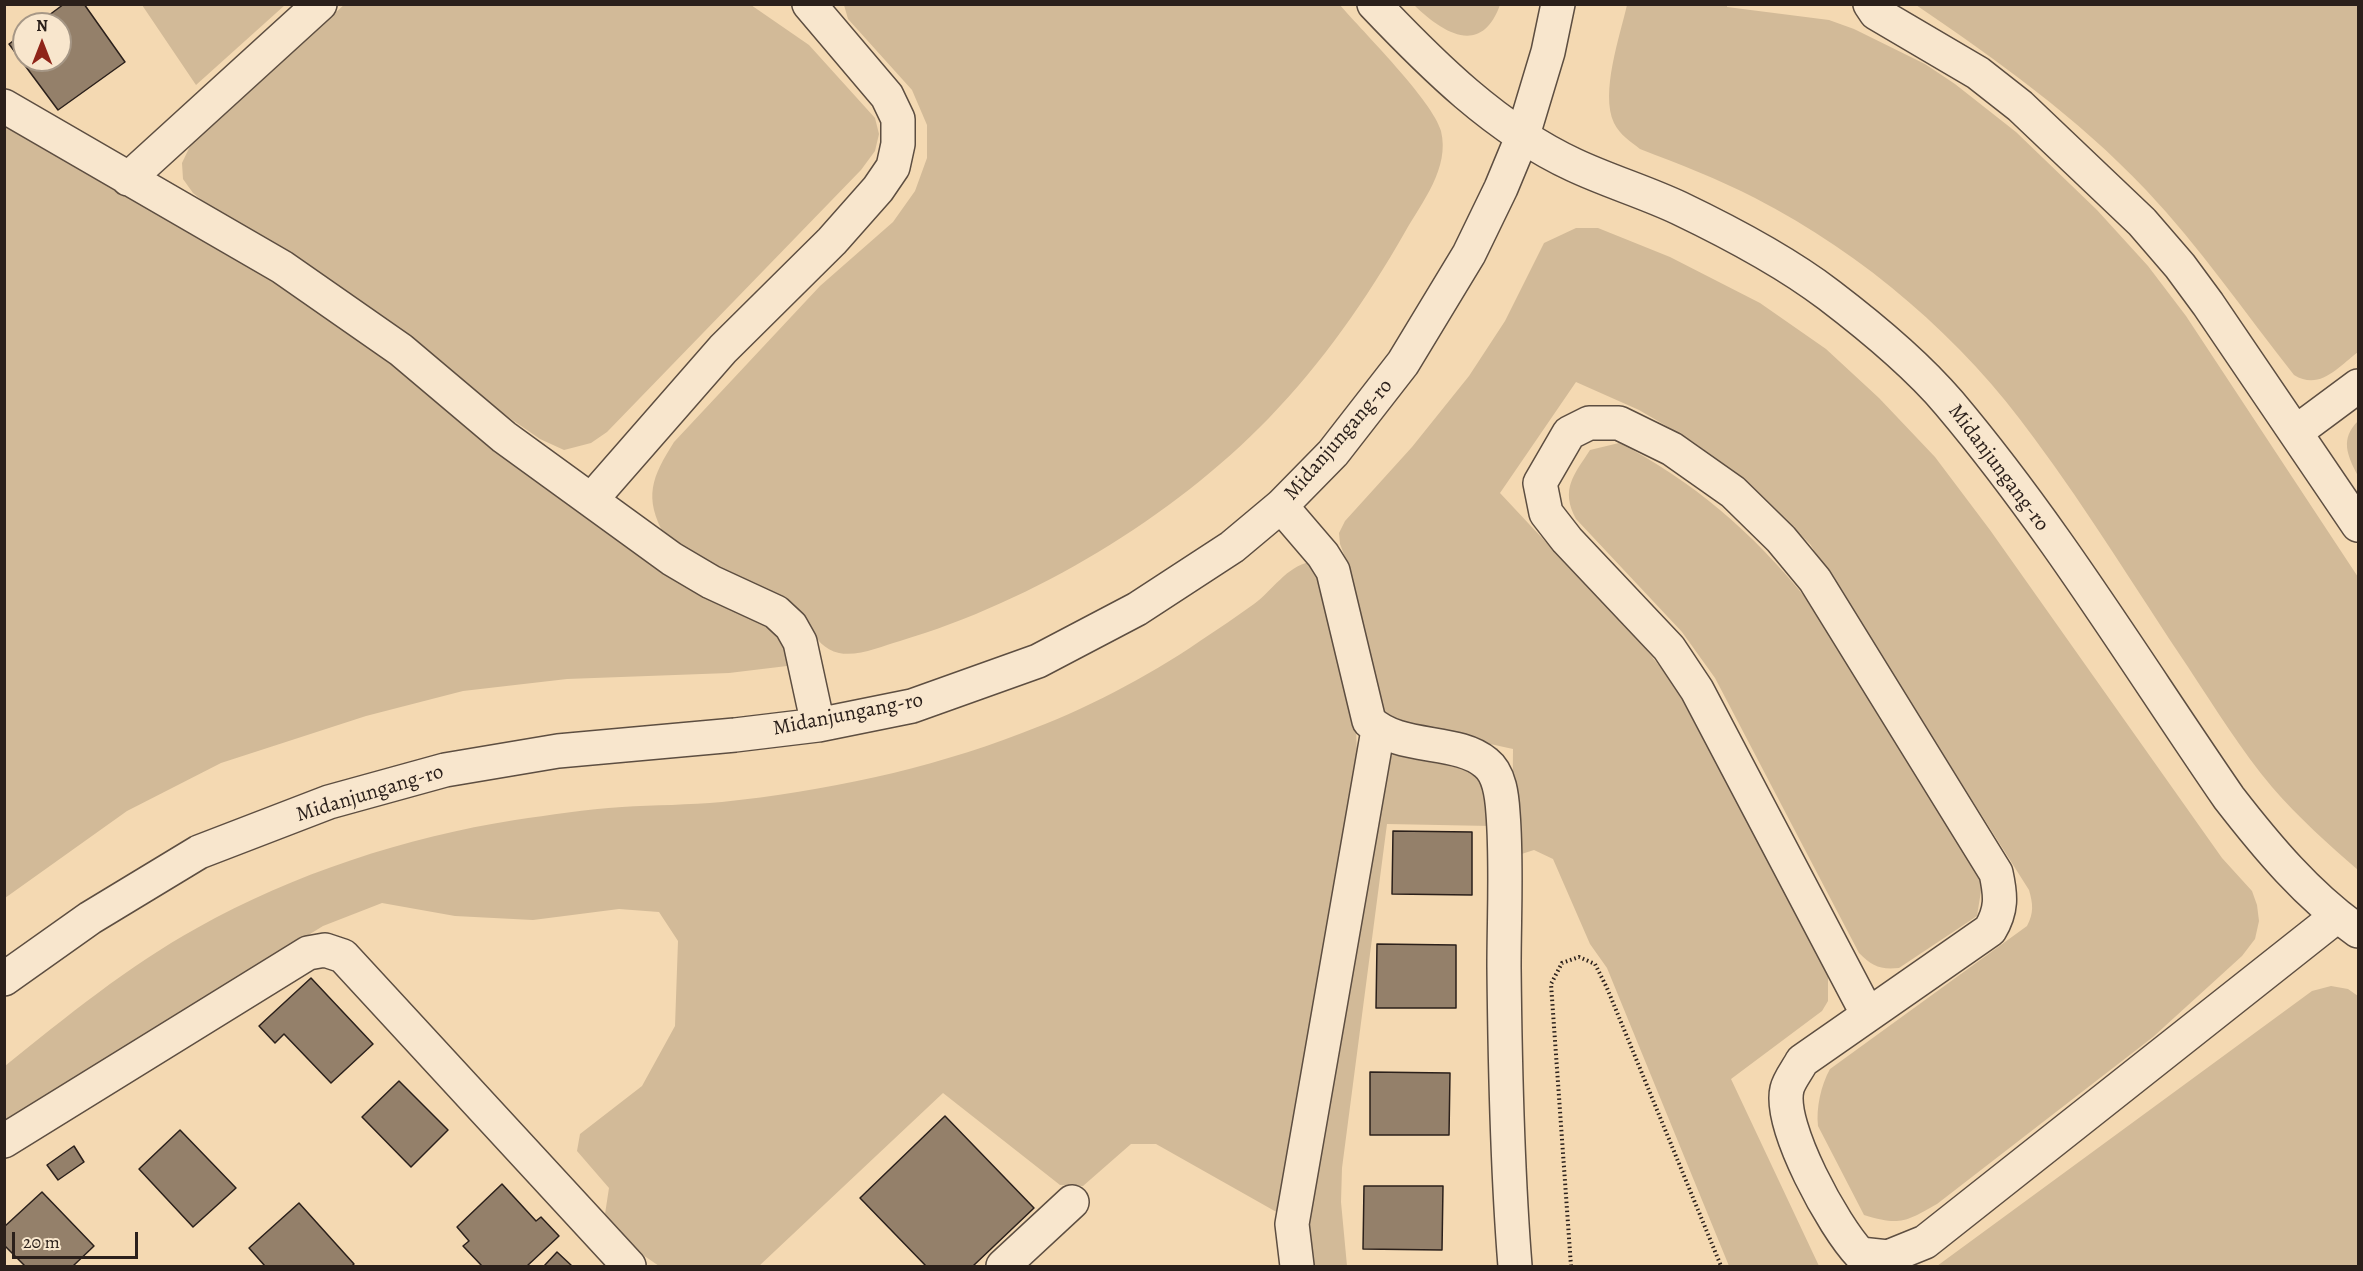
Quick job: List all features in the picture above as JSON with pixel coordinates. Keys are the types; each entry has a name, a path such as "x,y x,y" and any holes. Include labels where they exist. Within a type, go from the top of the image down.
{"street":[{"path":"129,179 320,4"},
{"path":"591,500 723,349 832,241 878,189 893,167 898,144 898,119 888,96 809,4"},
{"path":"1374,4 1433,66 1523,135"},
{"name":"Midanjungang-ro","path":"4,979 90,918 199,852 328,802 445,770 558,751 818,725 912,706 1038,661 1137,609 1232,547 1281,507 1333,453 1403,363 1469,254 1523,135 1548,52 1558,4"},
{"path":"1866,5 1978,73 2020,106 2142,222 2201,295 2358,525"},
{"path":"4,106 282,267 401,350 504,437 672,559 711,582 776,612 791,627 800,642 818,725"},
{"name":"Midanjungang-ro","path":"1523,135 1572,164 1678,208 1752,247 1826,293 1889,344 1947,401 2025,501 2229,798 2263,842 2348,924"},
{"path":"2296,432 2358,386"},
{"path":"1868,1015 1697,690 1669,648 1567,540 1546,513 1540,483 1569,434 1590,423 1619,423 1672,449 1732,492 1781,539 1815,580 1996,873 2001,897 1999,915 1990,930 1802,1061 1787,1088 1786,1115 1794,1140 1844,1238 1860,1254 1888,1257 1925,1242 2348,924"},
{"path":"1281,507 1334,571 1369,720 1378,730 1467,753 1487,763 1499,782 1503,812 1504,996 1515,1266"},
{"path":"1297,1266 1292,1224 1378,730"},
{"path":"4,1141 308,953 325,950 343,956 629,1266"},
{"path":"1003,1266 1072,1202"}],"path":[{"path":"1571,1266 1551,984 1562,963 1579,957 1594,964 1607,988 1721,1266"}],"shaded area":[{"path":"345,4 751,5 809,45 875,118 879,134 875,151 861,170 607,432 591,443 564,450 540,439 406,339 225,219 193,193 183,179 182,163 192,142"},
{"path":"142,5 285,5 196,85"},
{"path":"844,5 1340,5 1425,102 1441,131 1443,145 1442,158 1433,184 1359,306 1289,397 1231,455 1145,522 1050,579 950,624 854,654 839,653 829,649 808,627 665,536 658,522 652,498 660,466 674,442 820,286 893,222 915,191 927,158 927,125 912,90 848,19"},
{"path":"1414,5 1500,5 1492,21 1483,31 1472,35 1461,35 1437,24"},
{"path":"1627,5 1727,5 1727,7 1829,20 1854,29 1925,64 1955,84 2016,132 2097,210 2148,266 2186,316 2358,577 2358,870 2303,820 2261,773 2228,728 2034,438 1976,366 1943,333 1909,302 1835,245 1727,184 1640,149 1619,131 1610,111 1609,96 1613,64"},
{"path":"1916,5 2358,5 2358,352 2336,370 2320,379 2303,379 2294,375 2185,234 2120,163 2036,91"},
{"path":"5,122 326,309 773,629 784,643 787,666 729,673 567,679 463,691 366,716 221,763 127,811 5,898"},
{"path":"1576,228 1598,228 1670,257 1760,303 1826,349 1879,398 1935,457 1990,530 2222,858 2252,891 2257,905 2259,921 2255,939 2242,956 2153,1037 1937,1204 1902,1220 1886,1220 1864,1215 1818,1126 1820,1097 1830,1069 2027,926 2032,908 2029,890 1810,544 1742,478 1692,441 1639,410 1576,382 1500,493 1645,648 1673,683 1828,972 1828,1001 1822,1011 1731,1079 1819,1266 1729,1266 1607,968 1590,944 1553,859 1534,850 1512,857 1513,749 1399,724 1385,715 1379,704 1350,570 1340,544 1339,533 1345,521 1412,447 1469,376 1505,321 1544,243"},
{"path":"2358,421 2358,476 2348,454 2347,441 2352,428"},
{"path":"1619,443 1672,474 1720,510 1764,551 1804,596 1981,877 1982,885 1977,916 1899,968 1877,966 1859,953 1715,678 1682,632 1576,519 1569,499 1574,475 1590,450"},
{"path":"1310,562 1320,574 1356,728 1357,755 1280,1214 1156,1144 1131,1144 1083,1186 1060,1185 943,1093 759,1266 659,1266 640,1253 605,1214 609,1188 577,1151 580,1134 642,1086 675,1026 678,941 659,912 619,909 533,920 455,916 382,903 323,926 5,1122 5,1066 98,993 146,959 197,928 272,891 351,860 392,847 474,827 595,809 710,803 799,792 875,777 949,758 1045,724 1091,704 1136,680 1179,655 1247,609 1294,568"},
{"path":"1393,755 1470,770 1485,788 1491,826 1387,824 1342,1168 1341,1202 1347,1266 1308,1266 1304,1235 1386,758"},
{"path":"2331,986 2348,989 2358,996 2358,1266 1937,1266 2312,991"}],"building":[{"path":"64,4 84,4 125,62 58,110 30,72 72,72 72,12 53,12"},
{"path":"1393,831 1472,832 1472,895 1392,894"},
{"path":"1377,944 1456,945 1456,1008 1376,1008"},
{"path":"311,978 373,1044 331,1083 284,1034 275,1043 259,1026"},
{"path":"1370,1072 1450,1073 1449,1135 1370,1135"},
{"path":"399,1081 448,1130 411,1167 362,1117"},
{"path":"945,1116 1034,1208 973,1266 926,1266 860,1198"},
{"path":"180,1130 236,1188 193,1227 139,1169"},
{"path":"74,1146 84,1162 58,1180 47,1165"},
{"path":"502,1184 536,1221 541,1217 559,1236 527,1266 482,1266 463,1246 469,1241 457,1227"},
{"path":"1364,1186 1443,1186 1442,1250 1363,1249"},
{"path":"42,1192 94,1246 73,1266 25,1266 4,1245 4,1227"},
{"path":"299,1203 354,1264 352,1266 265,1266 249,1248"},
{"path":"557,1252 572,1266 544,1266"}]}
